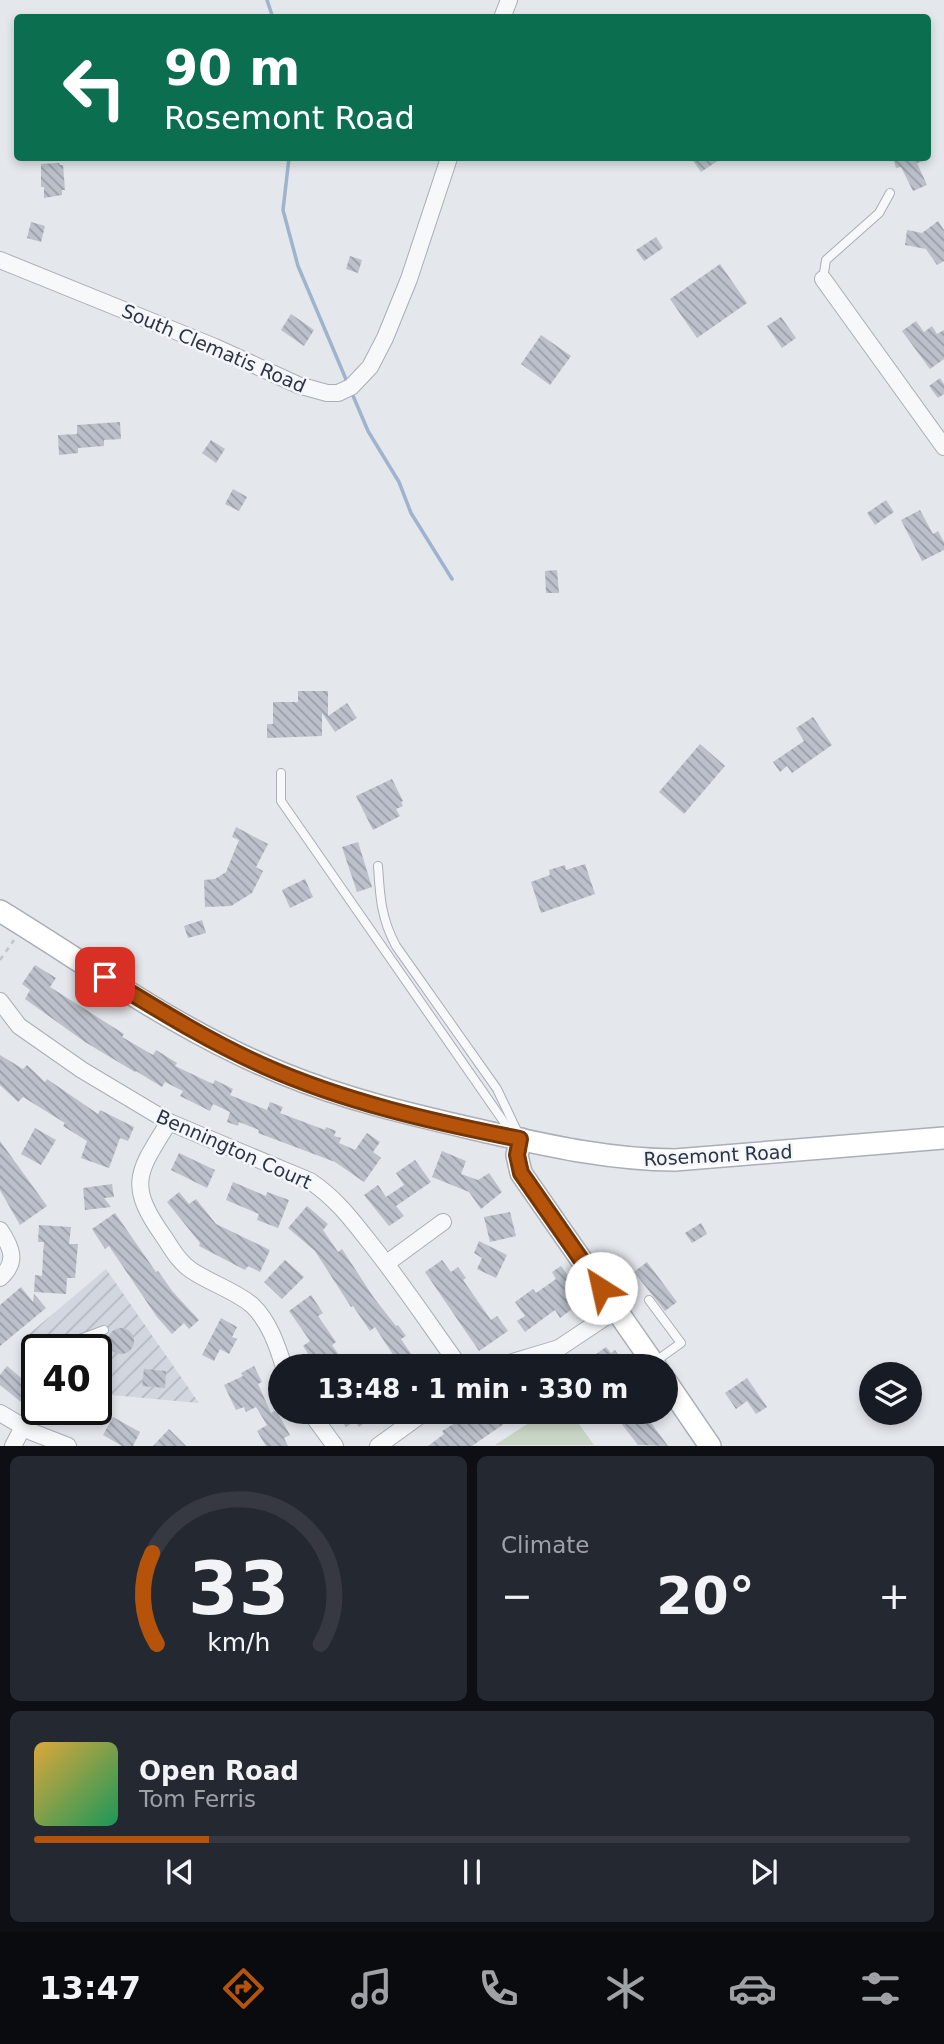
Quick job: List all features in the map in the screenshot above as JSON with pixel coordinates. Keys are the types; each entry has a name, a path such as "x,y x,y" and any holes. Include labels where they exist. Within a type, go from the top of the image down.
{"main road":[{"name":"Rosemont Road","path":"0,911 181,1024 263,1066 375,1106 613,1157 664,1160 944,1138"},
{"path":"520,1139 517,1155 521,1173 647,1354"},
{"path":"678,1399 710,1446"}],"street":[{"name":"South Clematis Road","path":"0,260 215,347 298,385 327,393 338,393 351,387 370,367 385,338 409,279 448,161"},
{"path":"823,279 944,447"},
{"name":"Bennington Court","path":"0,1001 19,1026 82,1070 169,1122 310,1181 327,1192 340,1204 387,1263 451,1354"},
{"path":"169,1122 146,1158 141,1172 143,1204 181,1262 191,1271 252,1306 265,1322 279,1354"},
{"path":"387,1263 443,1222"},
{"path":"0,1230 11,1248 13,1258 10,1267 0,1278"},
{"path":"539,1354 559,1348 616,1310"},
{"path":"0,1413 25,1428 68,1446"},
{"path":"319,1424 335,1446"},
{"path":"378,1446 408,1424"},
{"path":"13,1446 25,1428"}],"lane":[{"path":"823,279 826,260 879,213 890,193"},
{"path":"281,773 281,801 506,1125 520,1139"},
{"path":"378,866 380,905 385,926 396,946 497,1089 520,1139"},
{"path":"649,1300 681,1343 672,1354"},
{"path":"90,1334 104,1330"}],"path":[{"path":"0,960 15,937"}],"shaded area":[{"path":"106,1269 199,1403 112,1395 112,1334 29,1334"}],"green space":[{"path":"527,1424 579,1424 594,1445 495,1445"}],"building":[{"path":"693,161 718,161 701,172"},
{"path":"894,161 924,161 917,163 927,185 913,191 901,167 896,168"},
{"path":"41,164 63,165 65,190 62,190 62,195 44,198"},
{"path":"938,221 944,230 944,261 937,265 926,249 905,245 907,230 922,233"},
{"path":"31,222 45,226 41,242 27,238"},
{"path":"656,237 663,248 644,261 636,250"},
{"path":"350,256 362,260 358,273 346,269"},
{"path":"720,264 747,303 697,338 670,299"},
{"path":"291,314 314,330 304,346 281,330"},
{"path":"781,317 796,338 782,348 767,326"},
{"path":"916,321 924,332 932,326 937,334 944,330 944,359 930,369 902,331"},
{"path":"541,335 571,356 550,385 521,364"},
{"path":"940,378 944,384 944,394 938,398 929,386"},
{"path":"120,422 121,439 104,440 104,446 78,448 78,453 59,455 58,435 77,434 77,425"},
{"path":"211,440 225,449 216,463 202,453"},
{"path":"233,489 247,497 239,511 225,504"},
{"path":"886,500 894,512 875,525 867,513"},
{"path":"920,510 933,534 938,531 944,542 944,550 922,561 901,520"},
{"path":"557,570 559,593 546,593 545,571"},
{"path":"298,691 328,691 328,716 347,703 357,718 335,732 322,713 322,736 267,738 267,724 273,724 273,702 298,702"},
{"path":"813,717 832,745 792,773 787,766 780,772 773,762 804,741 796,728"},
{"path":"700,744 725,766 684,814 659,792"},
{"path":"392,779 403,801 403,806 396,809 400,816 373,830 356,796"},
{"path":"236,827 268,844 256,867 263,871 252,893 231,906 205,907 204,880 215,879 226,872 239,840 232,837"},
{"path":"358,842 372,887 357,892 342,847"},
{"path":"585,864 595,894 541,913 531,882 550,875 549,870 565,865 566,870"},
{"path":"305,879 313,897 290,908 282,890"},
{"path":"202,920 206,933 188,938 184,926"},
{"path":"35,965 56,978 50,987 153,1055 156,1050 177,1063 175,1066 213,1084 215,1080 233,1089 230,1095 267,1110 270,1102 283,1107 280,1113 325,1130 326,1127 336,1131 334,1136 341,1138 339,1143 355,1150 367,1133 380,1142 373,1152 381,1158 364,1182 335,1162 258,1133 259,1130 239,1122 238,1126 227,1122 230,1112 213,1104 210,1111 180,1096 183,1091 165,1082 162,1087 135,1072 85,1042 25,999 30,990 22,984"},
{"path":"0,1055 23,1069 27,1065 45,1082 47,1079 98,1114 100,1110 134,1127 128,1141 120,1138 109,1168 81,1158 87,1141 63,1126 65,1123 23,1097 18,1102 0,1085"},
{"path":"35,1128 56,1140 41,1165 21,1154"},
{"path":"0,1141 47,1206 20,1225 0,1190"},
{"path":"442,1151 466,1161 461,1174 478,1180 489,1173 502,1192 481,1209 469,1192 432,1177"},
{"path":"179,1153 215,1170 207,1188 171,1170"},
{"path":"415,1160 431,1182 396,1206 404,1216 389,1226 364,1195 378,1185 386,1197 404,1185 396,1173"},
{"path":"233,1182 266,1196 267,1192 289,1200 278,1228 257,1220 259,1214 226,1200"},
{"path":"112,1184 114,1197 104,1198 111,1207 85,1210 83,1188"},
{"path":"179,1192 189,1204 196,1199 216,1224 270,1250 260,1272 248,1266 245,1270 199,1246 200,1243 167,1202"},
{"path":"307,1206 328,1224 323,1230 338,1252 342,1249 374,1298 406,1336 401,1339 411,1354 393,1354 375,1327 370,1331 315,1251 288,1228"},
{"path":"510,1212 516,1236 490,1242 484,1217"},
{"path":"115,1213 156,1272 158,1271 199,1320 189,1329 184,1323 172,1334 157,1317 109,1246 105,1249 92,1229"},
{"path":"701,1223 707,1234 692,1243 685,1233"},
{"path":"39,1225 71,1227 69,1244 78,1244 75,1278 67,1278 66,1294 34,1292 35,1275 42,1276 44,1242 38,1242"},
{"path":"479,1241 507,1255 496,1278 477,1269 482,1258 474,1253"},
{"path":"285,1260 304,1277 282,1299 264,1282"},
{"path":"442,1260 451,1272 458,1267 466,1278 463,1280 491,1320 497,1316 508,1331 479,1351 425,1272"},
{"path":"647,1262 677,1302 665,1311 634,1272"},
{"path":"561,1266 581,1294 568,1303 572,1309 560,1318 555,1310 525,1332 517,1321 525,1316 515,1302 533,1289 536,1293 556,1279 552,1272"},
{"path":"21,1287 33,1302 34,1294 46,1308 0,1346 0,1305"},
{"path":"311,1295 323,1313 318,1316 336,1342 332,1345 338,1354 308,1354 303,1346 310,1341 289,1311"},
{"path":"221,1318 237,1327 232,1337 237,1339 229,1354 220,1349 214,1361 202,1355"},
{"path":"116,1329 126,1329 133,1336 133,1346 126,1353 112,1350 110,1334"},
{"path":"606,1347 611,1353 615,1350 618,1354 596,1354"},
{"path":"7,1366 21,1378 21,1402 0,1385 0,1375"},
{"path":"254,1366 262,1382 258,1384 268,1406 268,1424 284,1424 290,1435 284,1438 288,1446 266,1446 257,1431 267,1425 256,1407 246,1412 244,1407 236,1410 224,1385 243,1376 241,1373"},
{"path":"144,1369 166,1371 165,1388 142,1386"},
{"path":"747,1378 767,1407 756,1414 747,1401 736,1409 725,1393"},
{"path":"112,1419 140,1432 133,1446 122,1446 103,1435 109,1425 112,1425"},
{"path":"453,1424 504,1424 472,1446 428,1446 444,1434 442,1431"},
{"path":"622,1424 652,1424 668,1446 638,1445"},
{"path":"169,1429 186,1446 153,1446"}],"waterway":[{"path":"267,0 272,14"},
{"path":"289,161 283,210 298,266 348,384"},
{"path":"351,391 368,431 399,482 411,513 452,579"}],"route":[{"path":"105,977 206,1038 305,1083 375,1106 520,1139 517,1155 521,1173 601,1288"}]}
